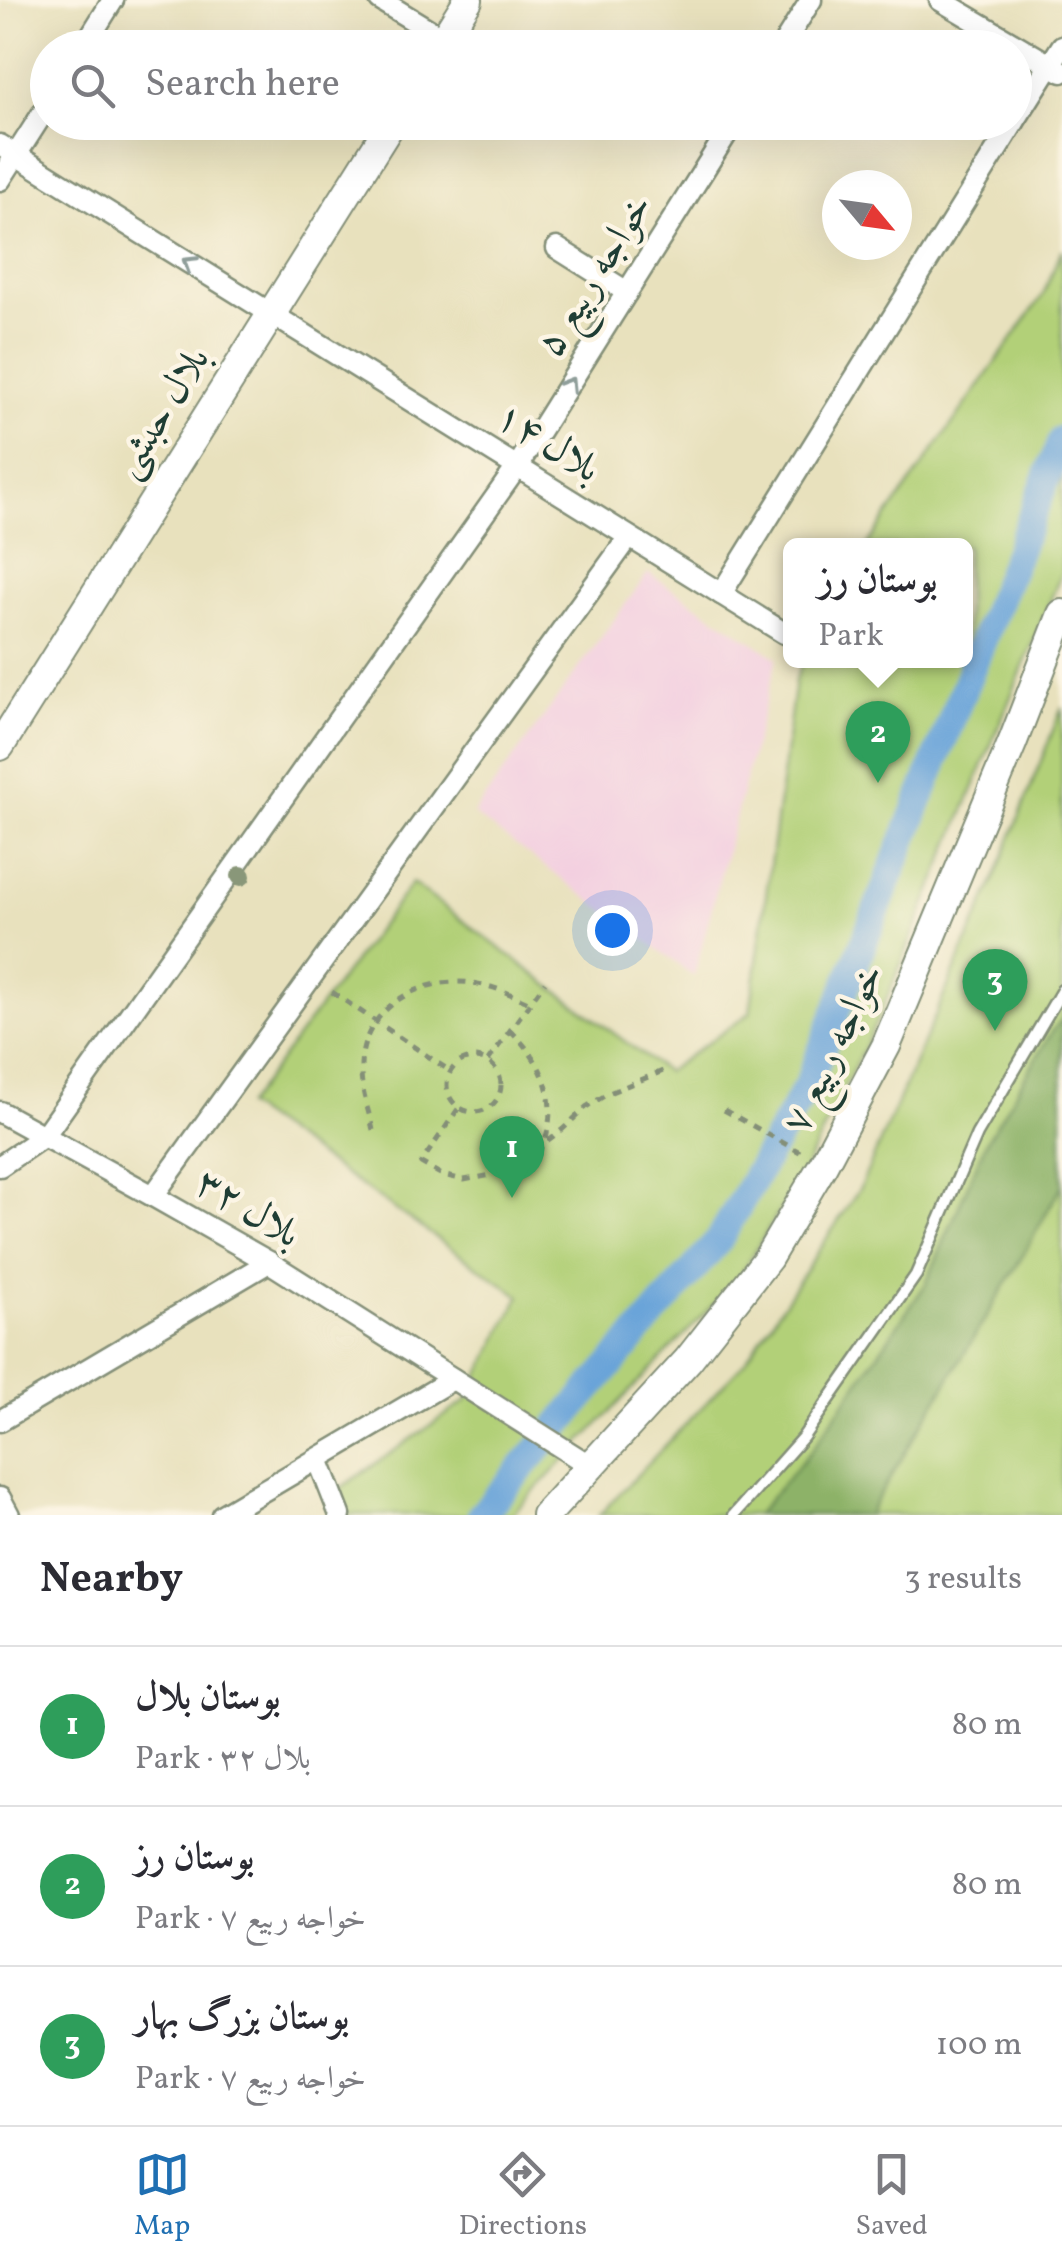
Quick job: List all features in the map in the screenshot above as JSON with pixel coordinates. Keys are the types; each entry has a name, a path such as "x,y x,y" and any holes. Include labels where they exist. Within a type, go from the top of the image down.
{"street":[{"path":"96,30 113,0"},
{"path":"380,0 423,30"},
{"path":"449,30 468,0"},
{"path":"792,30 811,0"},
{"path":"940,0 991,30"},
{"path":"1032,99 1056,68 1062,46"},
{"path":"1032,54 1056,68"},
{"path":"0,180 8,150 30,125"},
{"name":"بلال حبشی","path":"0,746 381,140"},
{"name":"خواجه ربیع ۵","path":"44,1136 516,467 723,140"},
{"path":"721,594 1003,140"},
{"name":"بلال ۱۴","path":"8,150 783,632"},
{"path":"557,248 627,292"},
{"path":"153,1196 630,537"},
{"name":"خواجه ربیع ۷","path":"546,1515 582,1461 688,1360 768,1258 823,1165 886,1046 1062,614"},
{"name":"بلال ۳۲","path":"0,1112 269,1262 582,1461"},
{"path":"0,1166 44,1136"},
{"path":"0,1421 269,1262"},
{"path":"222,1515 453,1380"},
{"path":"318,1459 340,1515"},
{"path":"0,1498 9,1515"}],"lane":[{"path":"734,1515 803,1437 916,1275 977,1134 1062,990"}],"path":[{"path":"488,1061 545,982"},
{"path":"373,1130 360,1069 366,1035 381,1012 400,996 422,987 476,983 530,1003"},
{"path":"332,992 450,1070"},
{"path":"510,1030 529,1049 544,1081 551,1123 544,1143"},
{"path":"467,1058 488,1061 501,1080 497,1101 479,1112 458,1109 446,1092 450,1070 467,1058"},
{"path":"458,1109 421,1164 464,1180 530,1161 544,1143 586,1108 609,1093 663,1071"},
{"path":"724,1110 792,1148"}],"shaded area":[{"path":"648,573 777,658 694,976 473,814"}],"green space":[{"path":"1062,249 1062,572 880,1015 802,1174 738,1279 511,1515 348,1515 339,1489 466,1401 520,1296 246,1106 412,883 666,1072 750,1013 795,681 800,668 973,668 973,538 872,538 1043,295"},
{"path":"1062,707 1062,1515 599,1515 745,1362 860,1188 997,874"},
{"path":"1062,1019 1062,1185 868,1515 756,1515 811,1451 926,1284 986,1142"}],"waterway":[{"path":"973,665 1062,439"},
{"path":"481,1515 719,1240 808,1084 972,668"}],"place":[{"name":"بوستان رز","path":"878,783"},
{"name":"بوستان بزرگ بهار","path":"995,1031"},
{"name":"بوستان بلال","path":"512,1198"}]}
